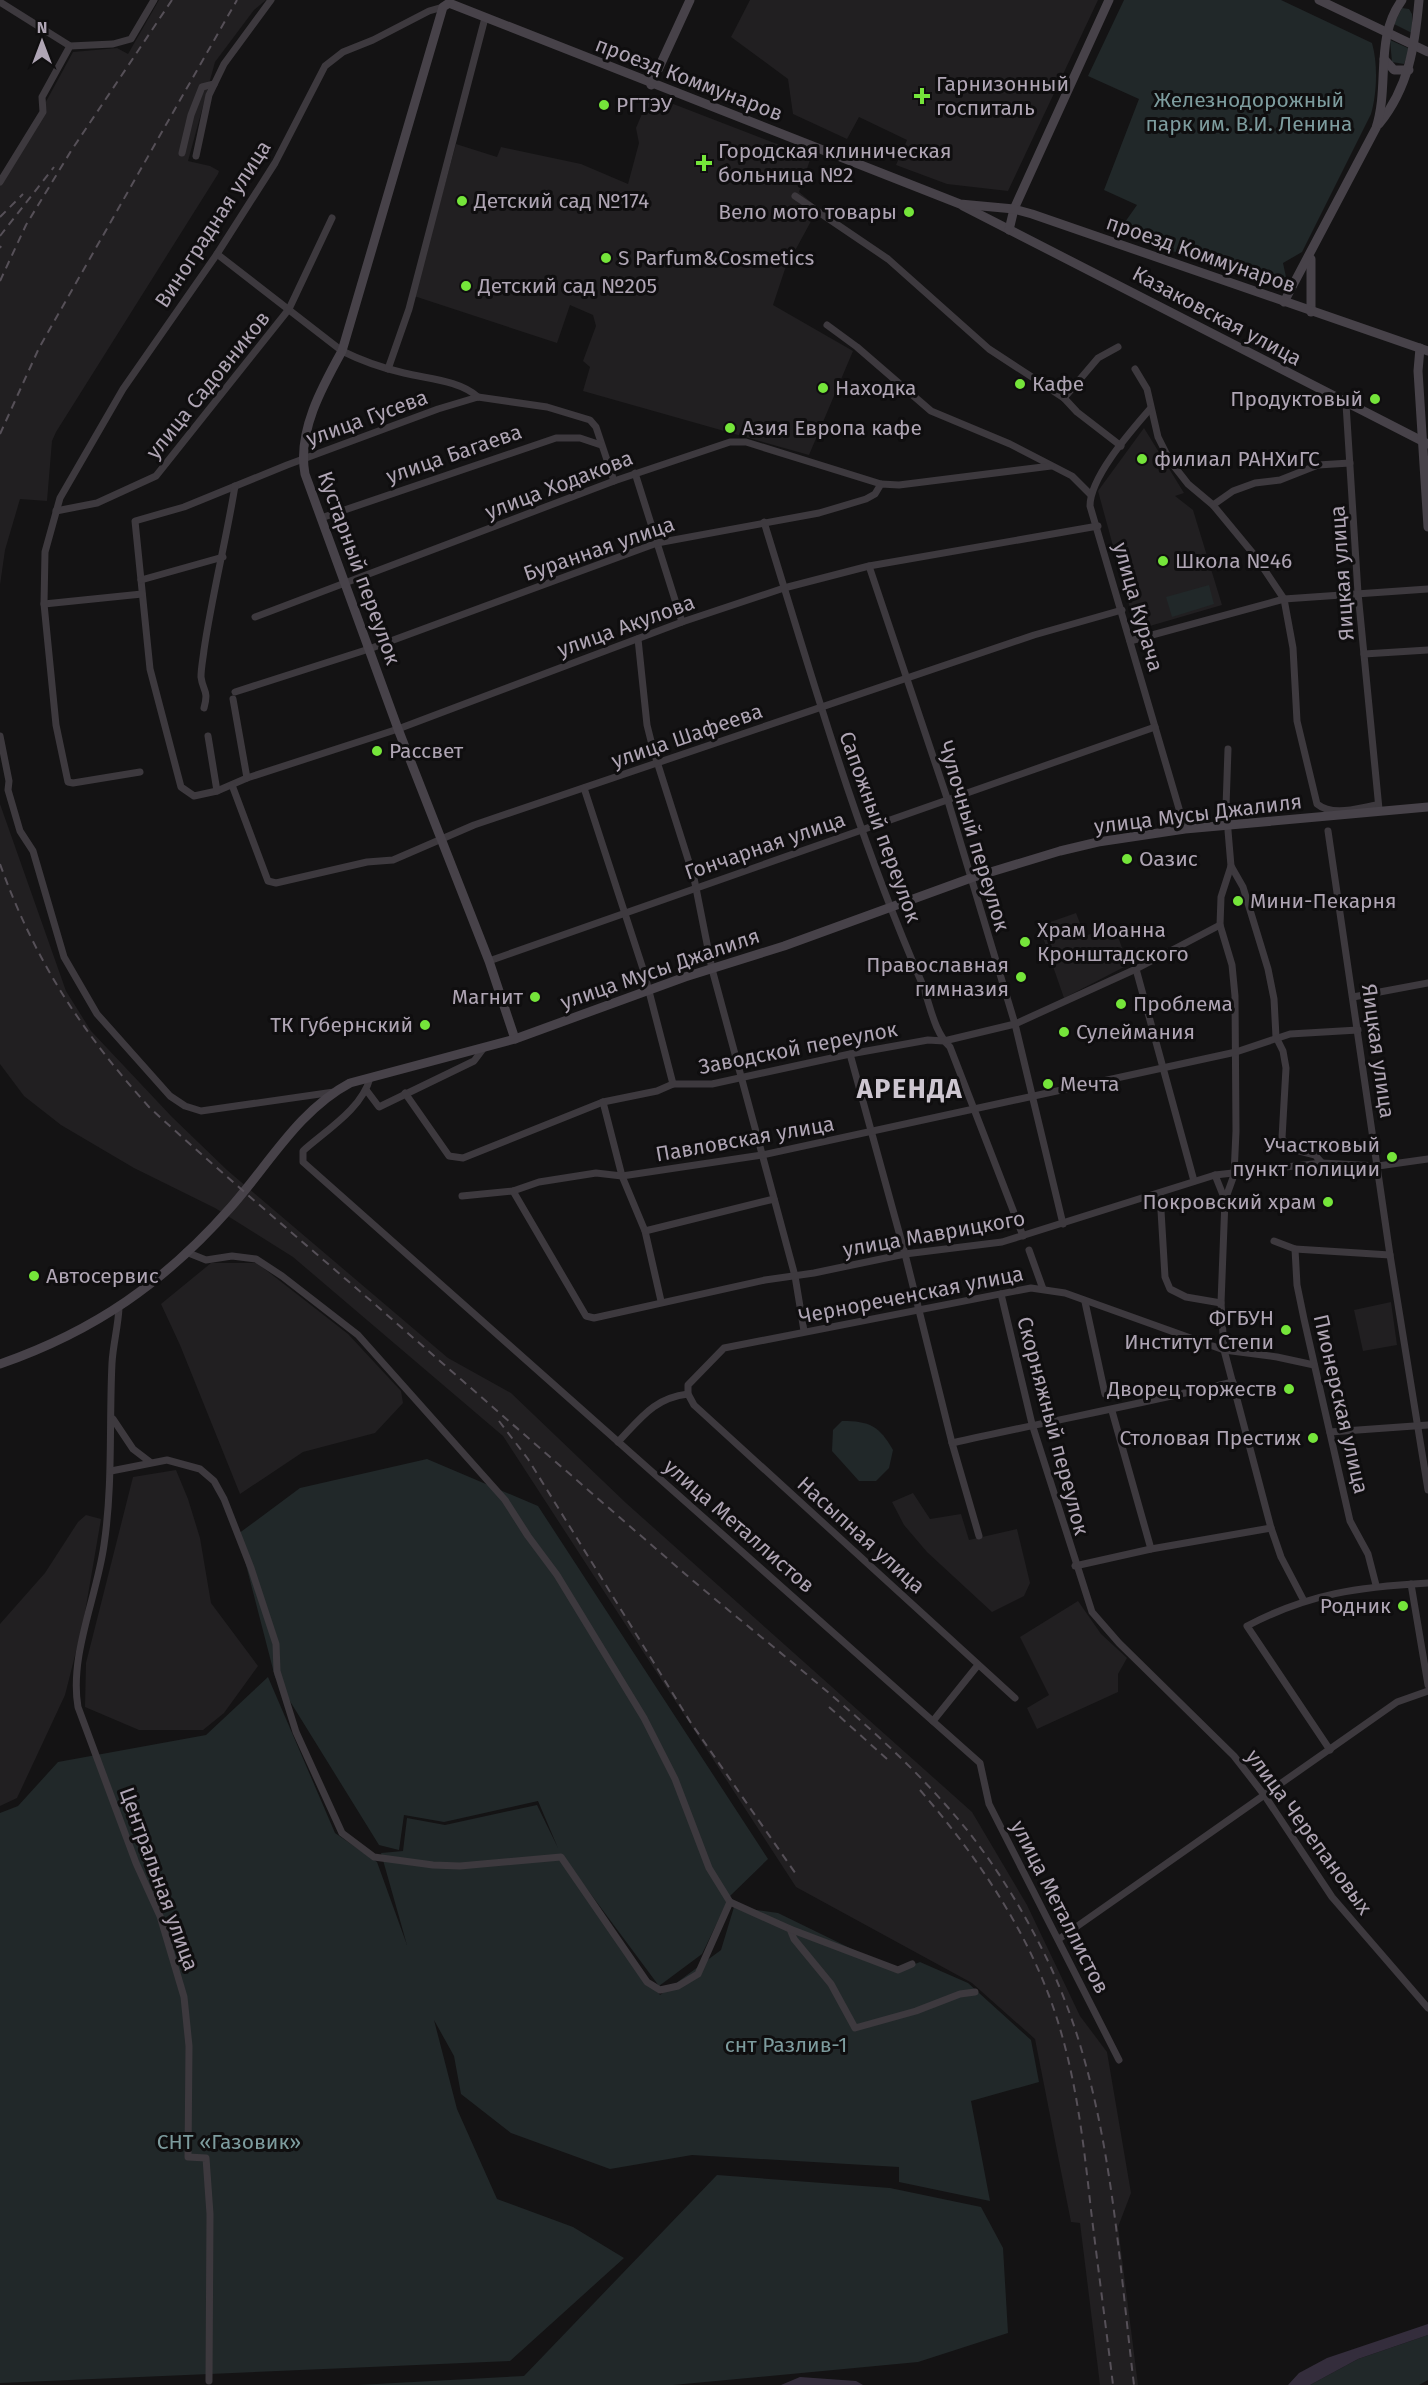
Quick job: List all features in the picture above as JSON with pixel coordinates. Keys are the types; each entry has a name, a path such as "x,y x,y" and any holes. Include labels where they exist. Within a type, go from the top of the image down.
{"street":[{"path":"0,2 70,46 113,44 131,39 154,0"},
{"path":"196,156 209,95 214,84 224,64 271,0"},
{"path":"651,85 690,0"},
{"path":"1009,230 1014,209 1109,0"},
{"path":"1319,0 1428,52"},
{"path":"1376,128 1388,114 1409,70 1419,0"},
{"name":"проезд Коммунаров","path":"445,3 960,204 1009,230"},
{"name":"Виноградная улица","path":"140,772 68,782 56,725 44,604 45,552 60,498 123,389 217,254 275,164 325,66 343,52 373,40 445,3"},
{"name":"Кустарный переулок","path":"445,3 342,351 323,384 314,408 302,459 304,474 398,729 489,961 514,1039"},
{"path":"1284,302 1299,272 1311,256 1376,128 1383,99 1386,32 1399,4 1410,7 1417,18"},
{"name":"улица Гусева","path":"388,369 409,309 485,18"},
{"path":"0,182 43,112 42,97 70,46"},
{"path":"1384,59 1394,70 1409,70"},
{"path":"182,153 191,116 202,87 214,84"},
{"path":"795,196 888,260 989,350 1064,398 1077,412 1121,446"},
{"name":"проезд Коммунаров","path":"960,204 1014,209 1424,350"},
{"name":"улица Садовников","path":"56,512 97,503 156,476 289,309 332,218"},
{"name":"Казаковская улица","path":"1009,230 1346,404 1425,442"},
{"path":"217,254 342,351 365,362 388,369 468,387 478,397"},
{"path":"1311,256 1311,312"},
{"path":"827,325 857,347 931,411 1010,444 1072,476 1090,494 1121,446 1150,409"},
{"path":"1064,398 1098,358 1118,347"},
{"path":"1424,350 1418,371 1425,442 1428,528"},
{"path":"1135,369 1147,389 1158,437 1170,461 1188,484 1213,505 1256,557 1284,599 1293,648 1297,721 1317,804 1325,811 1379,808"},
{"name":"улица Гусева","path":"141,580 135,521 184,507 302,459 438,409 478,397 547,407 590,420 596,427 601,445"},
{"name":"Яицкая улица","path":"1346,404 1359,594 1379,808"},
{"name":"улица Багаева","path":"321,518 556,438 580,438 601,445"},
{"name":"улица Ходакова","path":"255,617 635,473 730,442 746,442 881,484"},
{"path":"601,445 614,481"},
{"path":"1213,505 1233,491 1255,483 1280,480 1318,465 1350,463"},
{"path":"881,484 898,485 1051,466"},
{"path":"635,473 682,622"},
{"name":"Буранная улица","path":"247,778 234,696 657,543 819,513 866,499 875,494 881,484"},
{"path":"204,708 207,692 201,678 202,667 210,611 223,557 235,486"},
{"name":"улица Курача","path":"1090,494 1090,506 1098,526 1185,829"},
{"name":"Сапожный переулок","path":"764,522 819,707 860,830 889,907 927,994 942,1038 950,1047 1023,1236"},
{"name":"улица Акулова","path":"142,594 150,669 181,788 194,796 217,791 247,778 398,729 682,622 784,588 869,566 1098,526"},
{"path":"44,604 142,594 141,580 223,557"},
{"name":"Чулочный переулок","path":"869,566 948,801 1015,1024 1063,1224"},
{"path":"1131,641 1284,599 1428,589"},
{"name":"улица Шафеева","path":"232,785 264,876 268,881 276,883 367,862 393,860 474,825 819,707 907,680 1034,635 1122,610"},
{"path":"638,639 647,725 696,886 712,969 795,1276 804,1331"},
{"path":"1364,654 1428,650"},
{"name":"Гончарная улица","path":"489,961 696,886 1155,728"},
{"path":"0,736 9,781 8,790 20,831 33,850 64,957 98,1014 171,1096 184,1106 201,1111 334,1092"},
{"path":"208,736 217,791"},
{"path":"1228,749 1227,826 1231,866 1242,887 1268,969 1276,1037 1283,1051 1286,1068 1284,1143 1288,1148 1316,1155 1322,1162"},
{"path":"584,788 644,972 673,1084"},
{"name":"улица Мусы Джалиля","path":"0,1364 52,1343 119,1308 158,1279 230,1208 304,1117 334,1092 350,1083 483,1049 784,946 971,878 1098,842 1185,829 1379,808 1428,807"},
{"name":"Яицкая улица","path":"1328,831 1390,1255 1428,1490"},
{"path":"1231,866 1221,897 1220,925 1232,965 1236,1052 1234,1175 1225,1200 1221,1303 1224,1350 1271,1528 1281,1557 1304,1601"},
{"path":"942,1038 1015,1024 1136,969 1220,925"},
{"path":"1136,969 1161,1069 1194,1181"},
{"path":"1353,997 1428,983"},
{"name":"Павловская улица","path":"462,1196 513,1191 539,1182 596,1173 622,1176 762,1155 1236,1052 1276,1037 1305,1031 1358,1030"},
{"name":"Заводской переулок","path":"405,1093 449,1156 456,1158 520,1137 603,1102 657,1091 673,1084 712,1084 850,1054 942,1038"},
{"path":"370,1078 367,1091 379,1107 474,1061 483,1049"},
{"path":"850,1054 905,1254 952,1443 979,1536"},
{"name":"улица Металлистов","path":"367,1091 303,1151 303,1162 980,1763 989,1804 1119,2060"},
{"path":"603,1102 622,1176 645,1231 662,1301"},
{"name":"улица Маврицкого","path":"513,1191 586,1316 594,1317 662,1301 905,1254 1002,1242 1215,1175 1234,1175 1322,1162 1378,1166 1428,1159"},
{"path":"1215,1175 1225,1200"},
{"path":"1160,1194 1165,1277 1170,1289 1186,1297 1221,1303"},
{"path":"645,1231 774,1199"},
{"path":"1274,1241 1295,1249 1390,1255"},
{"name":"Пионерская улица","path":"1295,1249 1298,1285 1314,1365 1350,1521 1368,1554 1376,1585"},
{"path":"1029,1250 1042,1289"},
{"path":"186,1252 206,1260 232,1256 255,1259 299,1289 358,1335 505,1500 557,1575 644,1718 675,1779 709,1868 730,1902 790,1929 803,1931 898,1970 912,1964"},
{"name":"Чернореченская улица","path":"688,1394 688,1385 724,1348 1031,1288 1065,1293 1084,1302 1224,1350 1277,1356 1314,1365"},
{"name":"Скорняжный переулок","path":"1001,1294 1032,1424 1075,1566"},
{"path":"1084,1302 1105,1394"},
{"path":"119,1308 112,1361 111,1471 150,1462 180,1462 200,1469 214,1481 247,1557 276,1644 277,1671 296,1732 342,1833 374,1857 460,1866 561,1857 647,1982 660,1990 678,1986 698,1974 730,1902"},
{"path":"952,1443 1032,1424 1112,1411 1233,1382"},
{"path":"618,1442 649,1409 669,1396 688,1394"},
{"name":"Насыпная улица","path":"688,1394 707,1420 907,1597 1015,1698"},
{"path":"1112,1411 1151,1549"},
{"path":"113,1419 133,1449 150,1462"},
{"path":"1330,1432 1428,1425"},
{"name":"Центральная улица","path":"111,1471 104,1546 75,1682 78,1707 136,1863 160,1916 184,1997 189,2046 188,2157 206,2158 210,2214 209,2381"},
{"path":"1075,1566 1151,1549 1271,1528"},
{"name":"улица Черепановых","path":"1075,1566 1092,1612 1102,1626 1234,1756 1265,1796 1332,1897 1428,2008"},
{"path":"1330,1750 1247,1626 1304,1601 1345,1589 1428,1583"},
{"path":"1411,1584 1428,1685"},
{"path":"933,1721 978,1665"},
{"path":"1059,1939 1397,1702 1428,1691"},
{"path":"790,1929 794,1939 831,1984 855,2028 916,2012 960,1994 975,1992"}],"shaded area":[{"path":"159,0 266,0 254,10 215,62 188,161 210,166 219,171 218,174 56,432 52,441 47,501 20,499 5,550 0,585 0,186 73,52 117,48 128,54"},
{"name":"Гарнизонный госпиталь","path":"750,0 1098,0 1008,191 947,184 896,165 907,140 859,117 847,139 793,114 788,79 731,37"},
{"path":"650,95 811,157 799,192 817,207 785,269 773,305 853,351 809,455 583,391 590,367 583,361 596,326 593,315 570,305 557,343 414,296 456,144 497,157 501,147 581,164 628,184 639,143 636,128"},
{"name":"Школа №46","path":"1144,428 1184,493 1175,496 1193,510 1222,605 1136,630 1098,491"},
{"path":"0,804 66,991 91,1031 172,1117 227,1170 448,1358 511,1393 626,1503 972,1812 1027,1905 1080,2016 1107,2052 1131,2193 1118,2227 1138,2385 1100,2385 1080,2223 1071,2222 1035,2039 972,1983 796,1887 503,1436 293,1257 215,1208 134,1168 61,1125 24,1096 0,1064"},
{"path":"1076,913 1085,936 1114,925 1128,965 1064,998 1039,926"},
{"path":"211,1263 257,1263 348,1334 401,1391 403,1403 375,1433 303,1452 240,1494 180,1345 161,1304"},
{"path":"1391,1302 1397,1345 1363,1351 1354,1310"},
{"path":"176,1470 200,1538 211,1603 258,1666 224,1713 203,1730 139,1730 85,1707 86,1663 133,1477"},
{"path":"913,1493 930,1519 961,1514 969,1540 1017,1529 1030,1583 1024,1596 992,1612 927,1552 904,1525 892,1502"},
{"path":"86,1515 101,1519 83,1624 65,1695 17,1798 0,1806 0,1624 45,1573 78,1522"},
{"path":"1078,1601 1101,1634 1127,1658 1118,1674 1118,1692 1037,1729 1027,1708 1049,1695 1020,1637"},
{"path":"1428,2324 1428,2335 1358,2359 1310,2385 1288,2385 1299,2373 1327,2358"},
{"path":"800,2377 856,2381 863,2385 781,2385"}],"green space":[{"name":"Железнодорожный парк им. В.И. Ленина","path":"1124,0 1281,0 1372,43 1376,78 1371,114 1302,252 1283,263 1286,277 1282,284 1273,286 1118,232 1137,205 1104,190 1139,99 1088,76"},
{"path":"1402,8 1409,9 1412,14 1412,33 1394,24"},
{"path":"1390,40 1410,49 1404,64 1392,62"},
{"path":"1209,585 1214,604 1172,617 1166,597"},
{"path":"842,1421 860,1422 873,1427 883,1435 893,1450 889,1468 876,1481 859,1481 832,1451 833,1430"},
{"path":"427,1459 538,1506 768,1859 730,1896 702,1954 659,1986 561,1854 660,1995 721,1950 734,1907 778,1913 897,1971 920,1962 968,1983 1031,2040 1039,2082 971,2101 990,2201 899,2182 899,2167 692,2155 610,2169 511,2133 461,2094 454,2056 434,2020 457,2109 497,2199 573,2227 624,2258 510,2361 0,2383 0,1813 18,1806 58,1762 206,1735 268,1677 335,1833 377,1862 407,1945 381,1853 403,1851 407,1818 445,1825 537,1805 558,1848 538,1801 444,1822 404,1815 399,1850 379,1845 275,1677 238,1534 300,1488"},
{"path":"717,2175 890,2188 981,2207 1003,2248 1008,2333 918,2362 673,2385 358,2385 524,2376"},
{"path":"1428,2335 1428,2380 1419,2385 1310,2385 1358,2359"}],"railway":[{"path":"0,281 26,225 71,151 172,0"},
{"path":"0,434 39,348 237,0"},
{"path":"0,236 54,167"},
{"path":"0,217 23,194"},
{"path":"0,864 28,932 62,993 102,1051 149,1107 684,1573 834,1697 906,1763 940,1798 981,1848 1009,1890 1042,1949 1065,2000 1083,2053 1107,2162 1134,2385"},
{"path":"499,1421 528,1459 691,1723 798,1877"},
{"path":"829,1707 887,1759"},
{"path":"920,1790 942,1816 1001,1899 1034,1959 1058,2022 1079,2115 1113,2385"}],"place":[{"name":"Гарнизонный госпиталь","path":"922,96"},
{"name":"РГТЭУ","path":"604,105"},
{"name":"Городская клиническая больница №2","path":"704,163"},
{"name":"Детский сад №174","path":"462,201"},
{"name":"Вело мото товары","path":"909,212"},
{"name":"S Parfum&Cosmetics","path":"606,258"},
{"name":"Детский сад №205","path":"466,286"},
{"name":"Кафе","path":"1020,384"},
{"name":"Находка","path":"823,388"},
{"name":"Продуктовый","path":"1375,399"},
{"name":"Азия Европа кафе","path":"730,428"},
{"name":"филиал РАНХиГС","path":"1142,459"},
{"name":"Школа №46","path":"1163,561"},
{"name":"Рассвет","path":"377,751"},
{"name":"Оазис","path":"1127,859"},
{"name":"Мини-Пекарня","path":"1238,901"},
{"name":"Храм Иоанна Кронштадского","path":"1025,942"},
{"name":"Православная гимназия","path":"1021,977"},
{"name":"Магнит","path":"535,997"},
{"name":"Проблема","path":"1121,1004"},
{"name":"ТК Губернский","path":"425,1025"},
{"name":"Сулеймания","path":"1064,1032"},
{"name":"Мечта","path":"1048,1084"},
{"name":"Участковый пункт полиции","path":"1392,1157"},
{"name":"Покровский храм","path":"1328,1202"},
{"name":"Автосервис","path":"34,1276"},
{"name":"ФГБУН Институт Степи","path":"1286,1330"},
{"name":"Дворец торжеств","path":"1289,1389"},
{"name":"Столовая Престиж","path":"1313,1438"},
{"name":"Родник","path":"1403,1606"}],"district":[{"name":"АРЕНДА","path":"910,1089"}],"park label":[{"name":"снт Разлив-1","path":"786,2045"},
{"name":"СНТ «Газовик»","path":"229,2142"}]}
